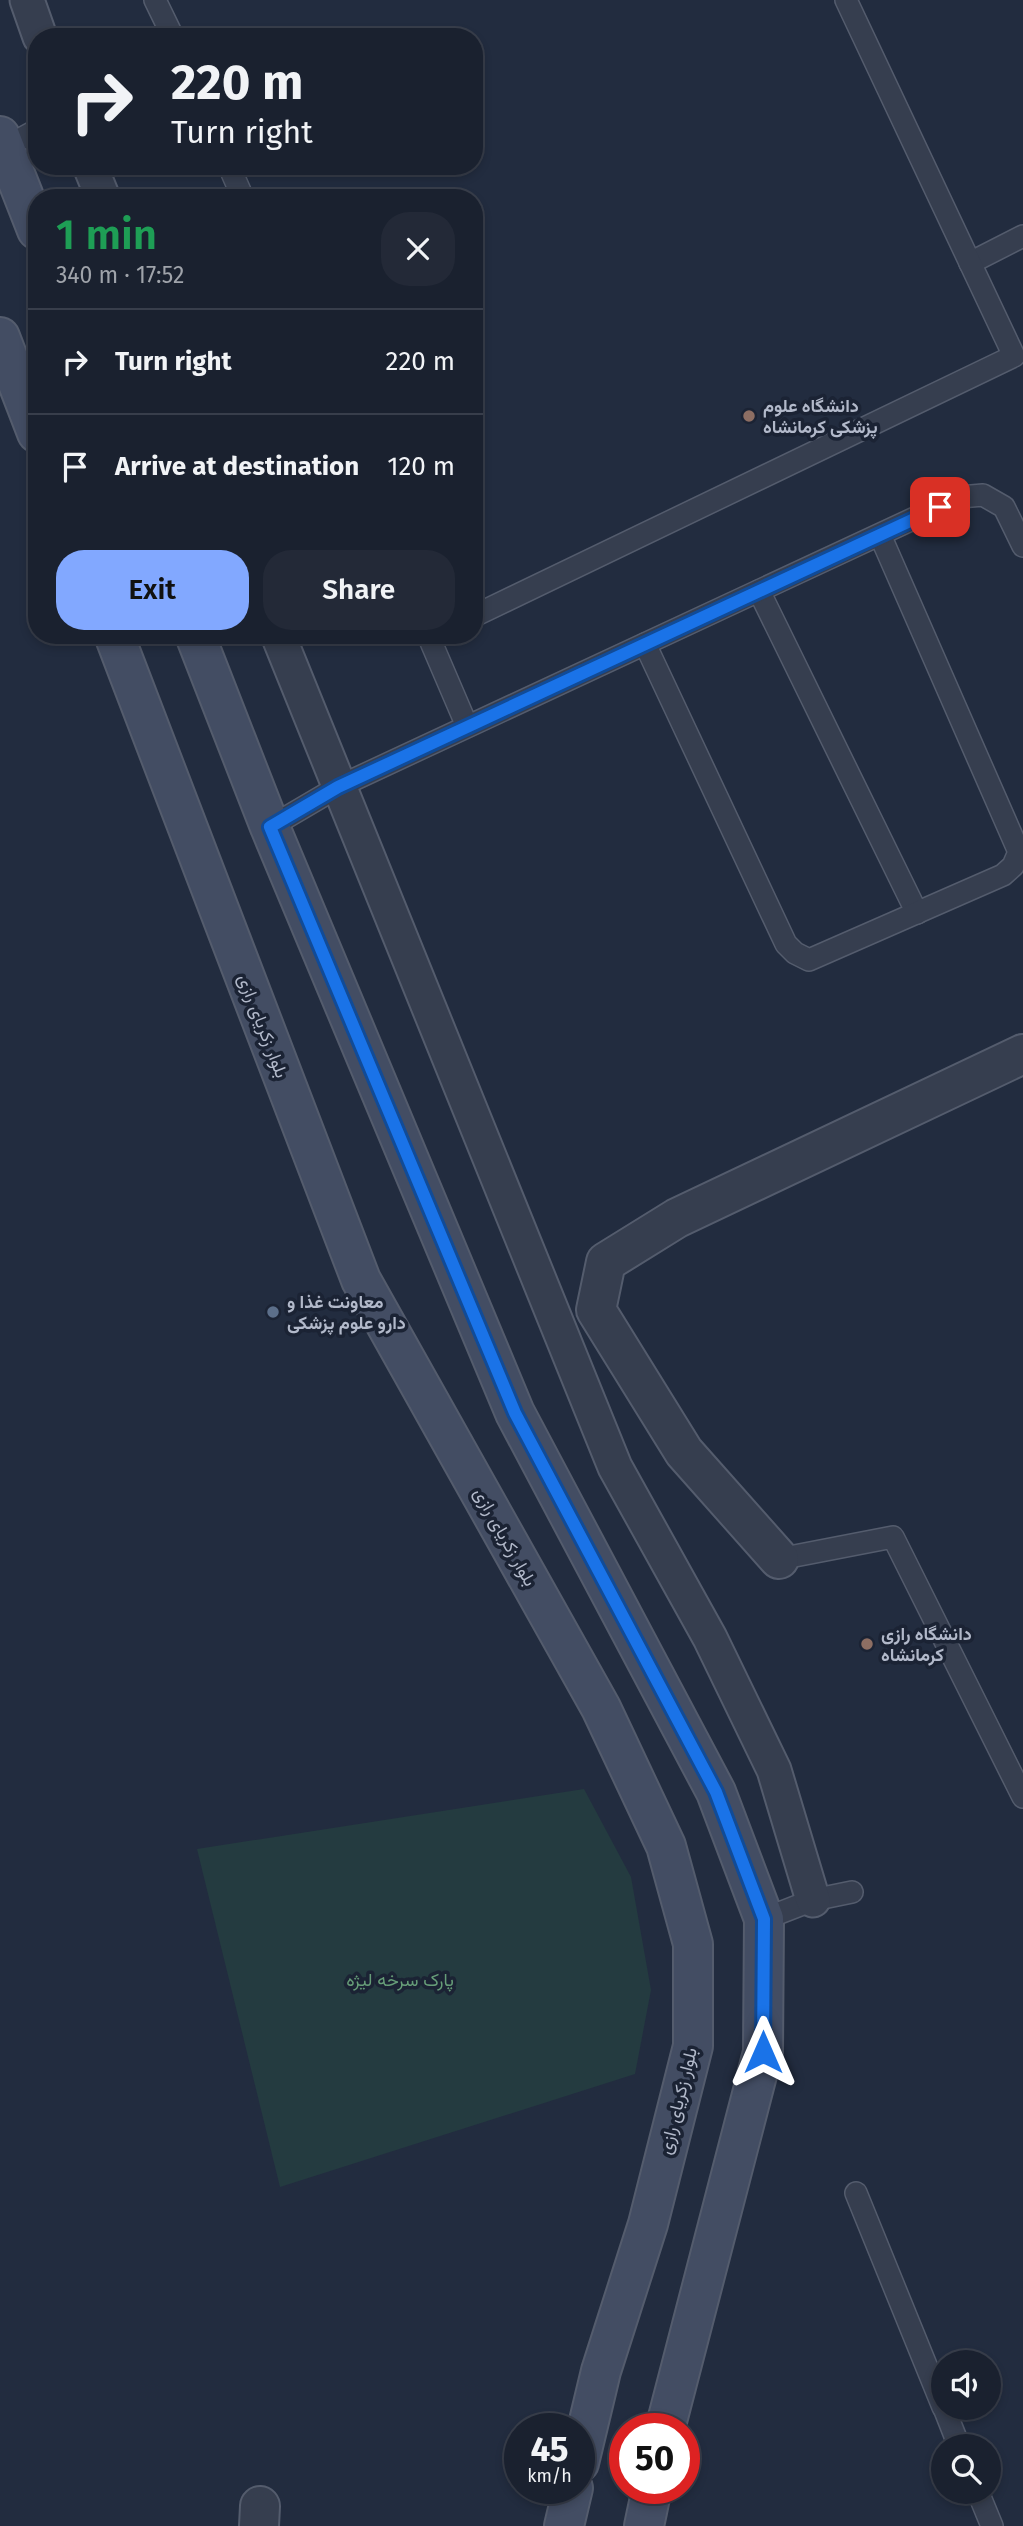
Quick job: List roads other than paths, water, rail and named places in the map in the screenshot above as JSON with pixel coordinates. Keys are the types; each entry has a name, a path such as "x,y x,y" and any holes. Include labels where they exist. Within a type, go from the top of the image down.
{"main road":[{"path":"10,141 28,200"},
{"path":"0,337 28,410"},
{"name":"بلوار زکریای رازی","path":"117,644 361,1280 601,1708 666,1846 693,1944 693,2046 648,2224 601,2371 591,2413"},
{"path":"199,644 270,827 515,1413 716,1792 764,1919 763,2052 669,2413"},
{"path":"564,2526 569,2504"},
{"path":"644,2526 649,2504"}],"street":[{"path":"27,0 37,28"},
{"path":"282,644 615,1467 710,1638 774,1770 813,1900"},
{"path":"779,1559 684,1452 596,1310 606,1262 677,1218 1023,1054"}],"lane":[{"path":"155,0 169,28"},
{"path":"483,612 1014,356 846,0"},
{"path":"970,263 1023,236"},
{"path":"270,827 338,787 961,497 983,495 1004,507 1023,546"},
{"path":"645,644 786,944 795,953 809,960 1003,875 1013,866 1019,852 880,535"},
{"path":"759,591 917,913"},
{"path":"433,644 467,726"},
{"path":"779,1559 893,1537 1023,1797"},
{"path":"764,1919 813,1900 852,1892"},
{"path":"856,2193 931,2375"},
{"path":"983,2504 992,2526"}],"place":[{"name":"دانشگاه علوم پزشکی کرمانشاه","path":"749,416"},
{"name":"معاونت غذا و دارو علوم پزشکی","path":"273,1312"},
{"name":"دانشگاه رازی کرمانشاه","path":"867,1644"}],"park label":[{"name":"پارک سرخه لیژه","path":"400,1980"}]}
